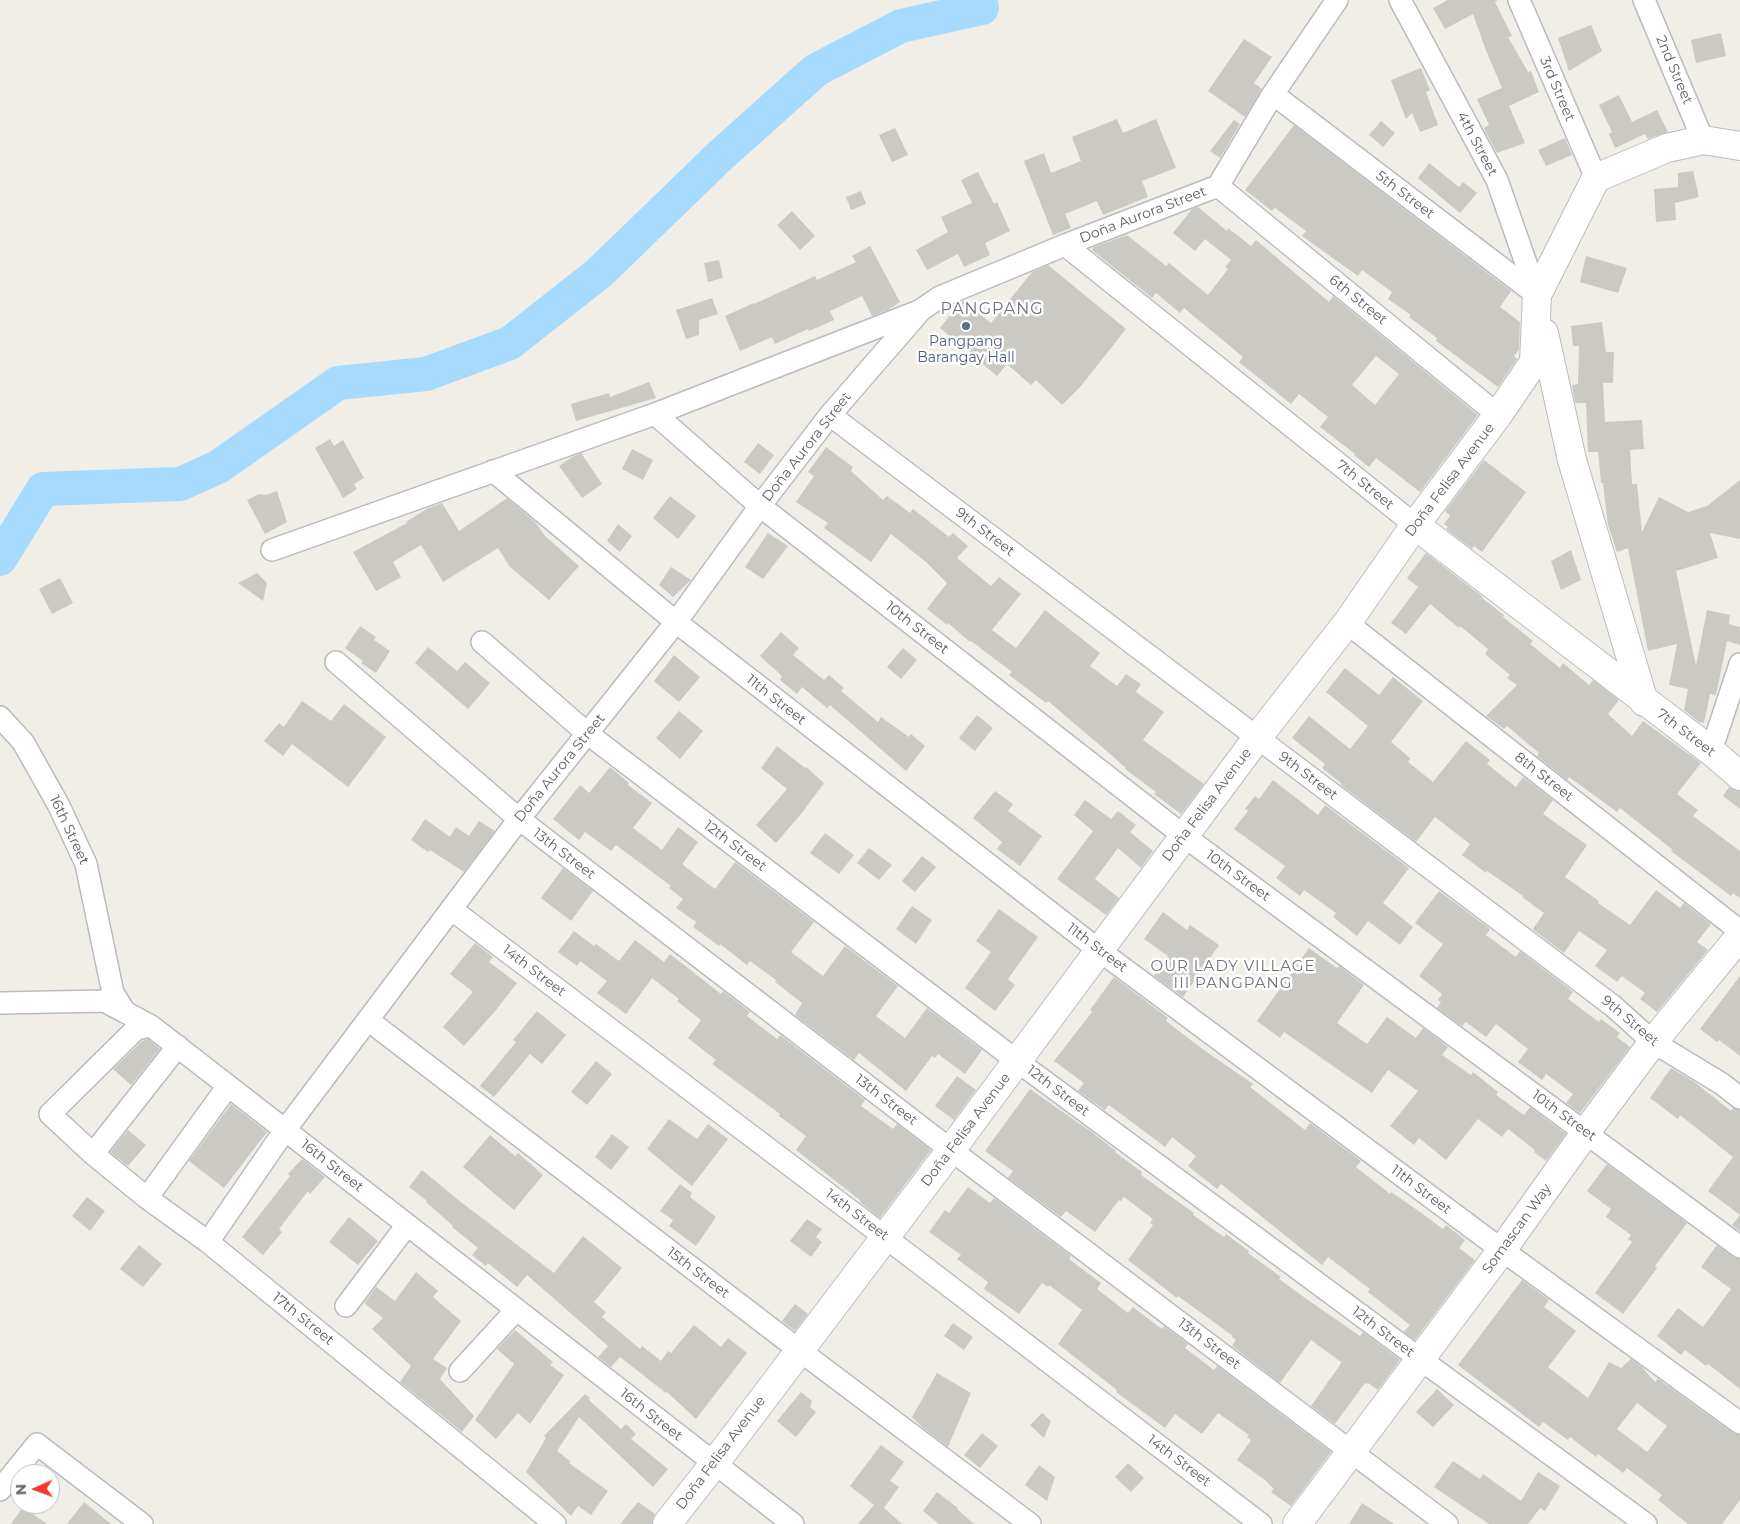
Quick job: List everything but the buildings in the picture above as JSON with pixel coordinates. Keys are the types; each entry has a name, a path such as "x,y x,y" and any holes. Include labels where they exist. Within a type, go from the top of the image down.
{"street":[{"name":"Doña Aurora Street","path":"208,1242 285,1130 519,819 676,622 760,506 830,415 921,310 940,297 1065,245 1218,186 1273,94 1337,0"},
{"name":"4th Street","path":"1400,0 1497,180 1536,295"},
{"name":"3rd Street","path":"1519,0 1596,178"},
{"name":"2nd Street","path":"1644,0 1703,140"},
{"name":"5th Street","path":"1273,94 1536,295"},
{"path":"1596,178 1668,148 1703,140 1740,146"},
{"name":"Doña Felisa Avenue","path":"667,1524 886,1237 1257,738 1347,623 1415,525 1498,415 1534,362 1536,295 1596,178"},
{"name":"6th Street","path":"1218,186 1498,415"},
{"name":"7th Street","path":"1065,245 1415,525 1644,702 1711,751 1740,776"},
{"path":"1536,295 1572,460 1644,702"},
{"path":"272,550 654,414 921,310"},
{"name":"10th Street","path":"654,414 760,506 1184,836 1740,1247"},
{"name":"9th Street","path":"830,415 1613,1006 1653,1042 1722,1084 1740,1098"},
{"name":"11th Street","path":"493,471 676,622 1100,951 1502,1250 1740,1424"},
{"name":"8th Street","path":"1347,623 1740,932"},
{"name":"12th Street","path":"482,642 588,734 1017,1061 1646,1524"},
{"name":"13th Street","path":"336,662 519,819 951,1150 1447,1524"},
{"path":"1711,751 1740,664"},
{"name":"16th Street","path":"0,717 23,742 59,806 86,864 113,993 125,1012 151,1026 178,1046 793,1524"},
{"name":"14th Street","path":"451,908 1261,1524"},
{"name":"Somascan Way","path":"1296,1524 1502,1250 1653,1042 1740,936"},
{"path":"0,1003 104,1001 125,1012"},
{"name":"15th Street","path":"368,1020 1030,1524"},
{"name":"17th Street","path":"151,1026 136,1029 50,1114 93,1154 147,1198 208,1242 555,1524"},
{"path":"93,1154 178,1046"},
{"path":"147,1198 228,1086"},
{"path":"346,1306 407,1225"},
{"path":"460,1371 516,1310"},
{"path":"0,1490 37,1444 142,1524"}],"waterway":[{"path":"0,559 43,489 180,484 218,467 338,383 426,374 510,343 599,273 721,155 816,70 901,26 982,8 980,0"}],"place":[{"name":"Pangpang Barangay Hall","path":"966,326"}],"district":[{"name":"PANGPANG","path":"992,309"},
{"name":"OUR LADY VILLAGE III PANGPANG","path":"1233,976"}]}
